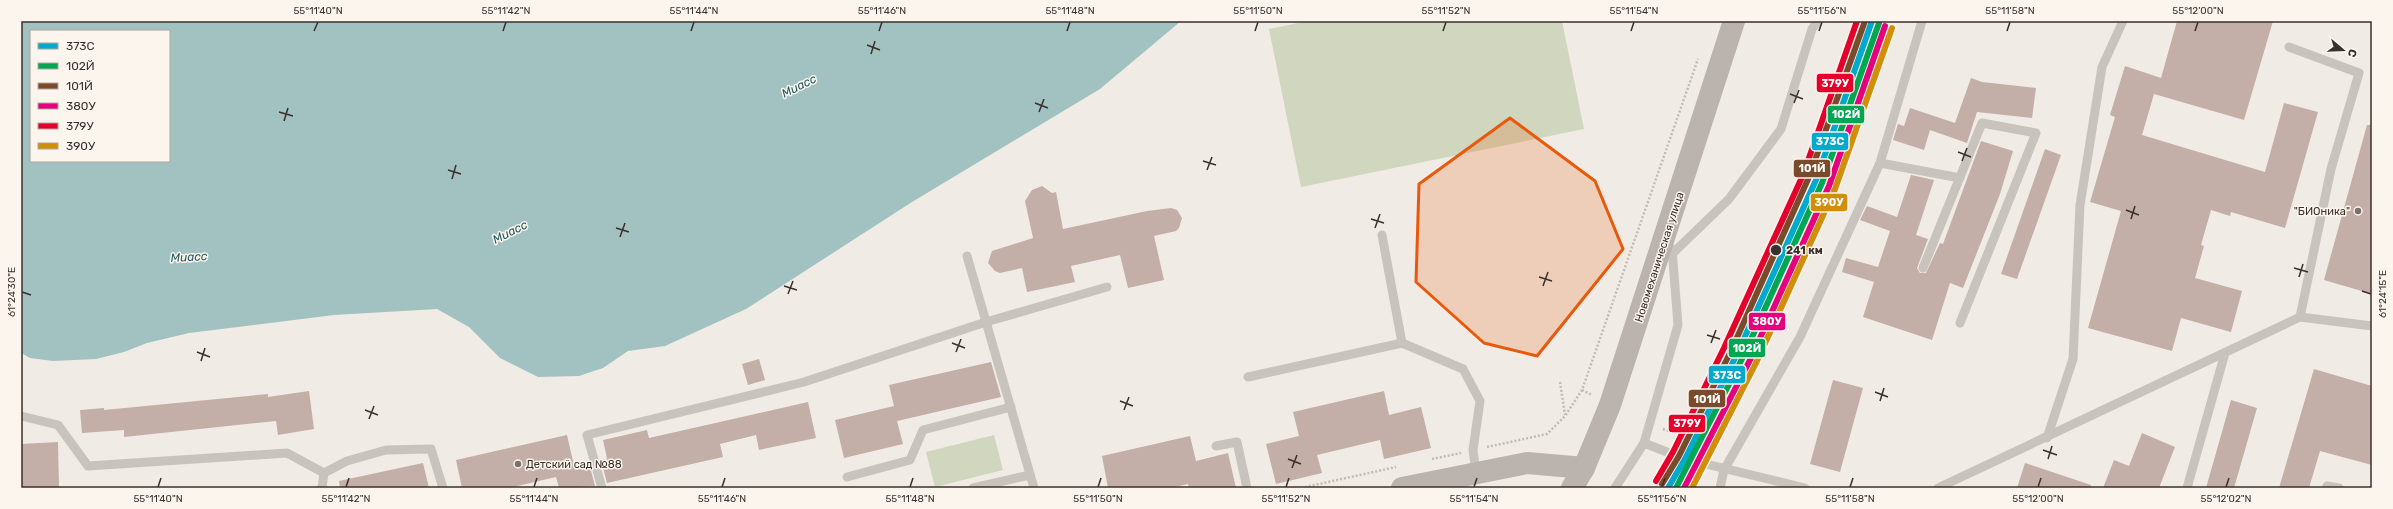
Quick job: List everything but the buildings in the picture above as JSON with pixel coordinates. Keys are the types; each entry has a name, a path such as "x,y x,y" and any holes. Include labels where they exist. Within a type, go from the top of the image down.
{"main road":[{"name":"Новомеханическая улица","path":"1572,488 1584,468 1610,405 1734,21"},
{"path":"1402,488 1527,463 1584,468"}],"lane":[{"path":"1672,254 1729,199 1781,129 1812,30 1818,21"},
{"path":"1720,488 1724,470 1800,337 1880,163 1922,21"},
{"path":"2047,438 2073,359 2080,204 2102,67 2123,21"},
{"path":"2289,47 2359,73 2332,169 2300,317"},
{"path":"1923,268 1982,123 2036,134 1960,323"},
{"path":"1880,163 1960,178"},
{"path":"1615,488 1644,443 1678,325 1670,223"},
{"path":"1382,235 1402,343"},
{"path":"967,256 1034,488"},
{"path":"602,488 587,435 804,382 986,322 1107,287"},
{"path":"1938,488 2047,438 2300,317 2372,326"},
{"path":"1248,377 1402,343 1463,369 1480,401 1473,450 1476,473"},
{"path":"2187,488 2225,353"},
{"path":"847,477 910,460 923,430 1011,407"},
{"path":"21,416 58,425 88,466 286,453 324,473"},
{"path":"1216,446 1237,442 1247,488"},
{"path":"1644,443 1685,459 1724,470 1805,488"},
{"path":"324,473 347,461 386,450 431,448 443,488"},
{"path":"322,488 324,473"},
{"path":"973,488 1030,475"},
{"path":"2327,486 2339,488"}],"path":[{"path":"1428,460 1547,434 1565,416 1582,390 1701,51"},
{"path":"1560,382 1565,416"},
{"path":"1301,488 1398,466"}],"highlighted area":[{"path":"1510,118 1595,181 1623,249 1537,356 1484,343 1416,282 1419,184"}],"green space":[{"path":"1308,21 1562,21 1584,129 1301,187 1269,29"},
{"path":"994,435 1003,470 935,487 926,452"}],"water":[{"name":"Миасс","path":"21,21 1181,21 1100,89 912,202 746,309 665,346 628,351 603,368 579,376 538,377 500,358 469,327 437,309 334,315 189,333 147,343 124,352 96,359 53,361 30,358 21,353"}],"transit line":[{"name":"379У","path":"1656,481 1673,452 1724,348 1803,175 1857,21"},
{"name":"101Й","path":"1662,484 1679,456 1731,351 1809,177 1865,21"},
{"name":"373C","path":"1668,488 1685,459 1737,354 1816,180 1872,21"},
{"name":"102Й","path":"1676,488 1743,357 1822,183 1879,23"},
{"name":"380У","path":"1684,488 1750,360 1829,186 1885,26"},
{"name":"390У","path":"1692,488 1756,363 1835,189 1892,28"}],"place":[{"name":"\"БИОника\"","path":"2358,211"},
{"name":"241 км","path":"1776,250"},
{"name":"Детский сад №88","path":"518,464"}]}
